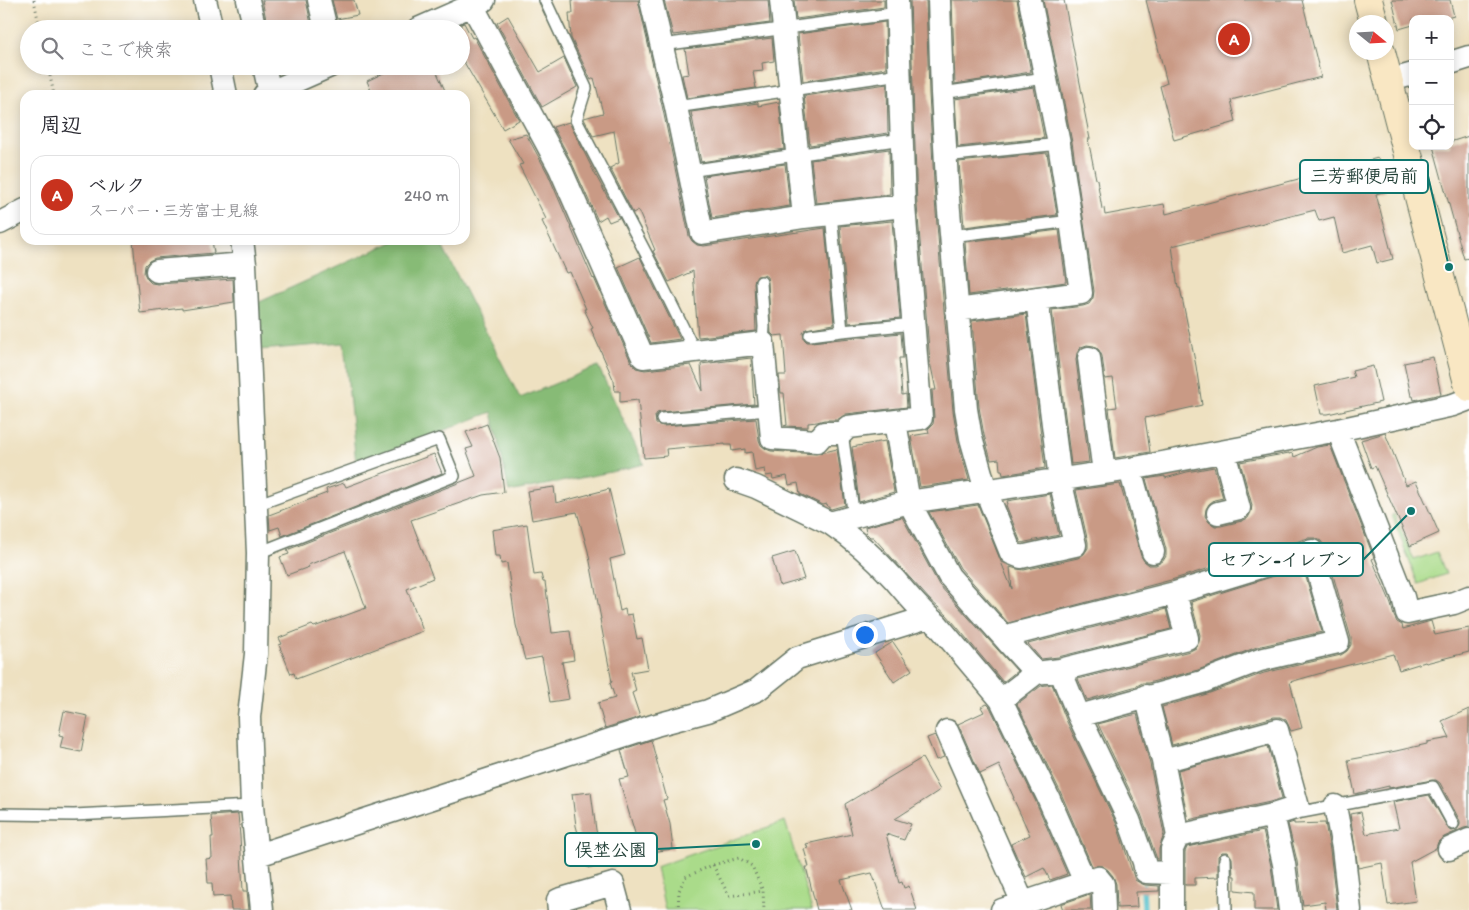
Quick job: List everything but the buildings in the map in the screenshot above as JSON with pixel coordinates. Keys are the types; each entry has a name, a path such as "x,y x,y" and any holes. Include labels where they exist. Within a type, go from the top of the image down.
{"main road":[{"path":"1368,0 1372,15"},
{"path":"1387,60 1400,77 1469,387"}],"street":[{"path":"206,0 210,20"},
{"path":"248,0 253,20"},
{"path":"319,0 324,20"},
{"path":"651,0 702,233 804,217 904,206"},
{"path":"781,0 804,217"},
{"path":"939,0 945,156 966,409 971,438 986,491 1011,553 1020,557 1075,545 1060,479 1037,299"},
{"path":"957,310 1081,293 1059,144 1030,0"},
{"path":"439,20 478,3 560,168 643,357 762,343 772,438 817,441 824,434 842,433 848,427 921,418 904,206 898,7"},
{"path":"1454,62 1469,57"},
{"path":"222,75 225,90"},
{"path":"265,75 267,90"},
{"path":"276,90 310,75"},
{"path":"0,223 20,213"},
{"path":"243,245 258,553 256,654 249,717 252,806 262,910"},
{"path":"157,271 245,264"},
{"path":"1090,358 1104,473"},
{"path":"830,524 909,502 1130,469 1224,452 1453,406 1469,399"},
{"path":"895,422 909,502 949,576 1036,673"},
{"path":"1338,430 1407,613 1469,597"},
{"path":"1218,513 1239,508 1224,452"},
{"path":"1130,469 1153,552"},
{"path":"736,480 756,487 830,524 856,541 928,617 937,624 1001,700 1048,797 1085,882"},
{"path":"1007,641 1014,634 1175,593 1312,552 1338,642 1260,660 1202,682 1079,716"},
{"path":"1001,700 1036,673 1060,670 1187,638 1175,593"},
{"path":"258,855 656,725 708,711 756,690 797,658 928,617"},
{"path":"1060,670 1079,716 1129,820 1146,872 1172,873"},
{"path":"1146,696 1163,761 1178,836 1172,849 1172,910"},
{"path":"1163,761 1277,730 1298,807 1273,815 1178,836"},
{"path":"948,731 1023,902"},
{"path":"1335,806 1343,848 1350,910"},
{"path":"1273,815 1284,864 1290,910"},
{"path":"1002,910 1098,878 1102,884 1104,910"},
{"path":"560,910 558,900 613,884 620,910"}],"lane":[{"path":"545,0 586,88 576,120 694,350"},
{"path":"662,45 784,29 898,7"},
{"path":"676,108 900,74"},
{"path":"942,93 1045,78"},
{"path":"689,171 902,139"},
{"path":"945,156 1059,144"},
{"path":"831,214 842,331"},
{"path":"951,236 1071,220"},
{"path":"761,282 764,327 762,343"},
{"path":"810,335 914,324"},
{"path":"662,419 769,410"},
{"path":"842,433 854,517"},
{"path":"256,506 440,439 454,476 258,553"},
{"path":"1298,807 1302,812 1433,786 1453,824"},
{"path":"0,814 74,815 252,806"},
{"path":"1225,860 1226,910"}],"path":[{"path":"34,0 38,20"},
{"path":"50,75 53,90"},
{"path":"678,910 679,891 685,878 713,865 739,858 752,866 763,891 764,910"},
{"path":"713,865 729,896 763,891"}],"green space":[{"path":"386,245 442,245 520,398 598,366 644,464 509,492 492,412 356,464 344,343 259,350 255,304"},
{"path":"1394,514 1414,560 1437,552 1446,574 1418,584 1392,515"},
{"path":"785,821 812,910 665,910 656,867"}],"waterway":[{"path":"1143,886 1144,910"}],"place":[{"name":"ベルク","path":"1234,39"},
{"name":"三芳郵便局前","path":"1449,267"},
{"name":"セブン-イレブン","path":"1411,511"},
{"name":"俣埜公園","path":"756,844"}]}
